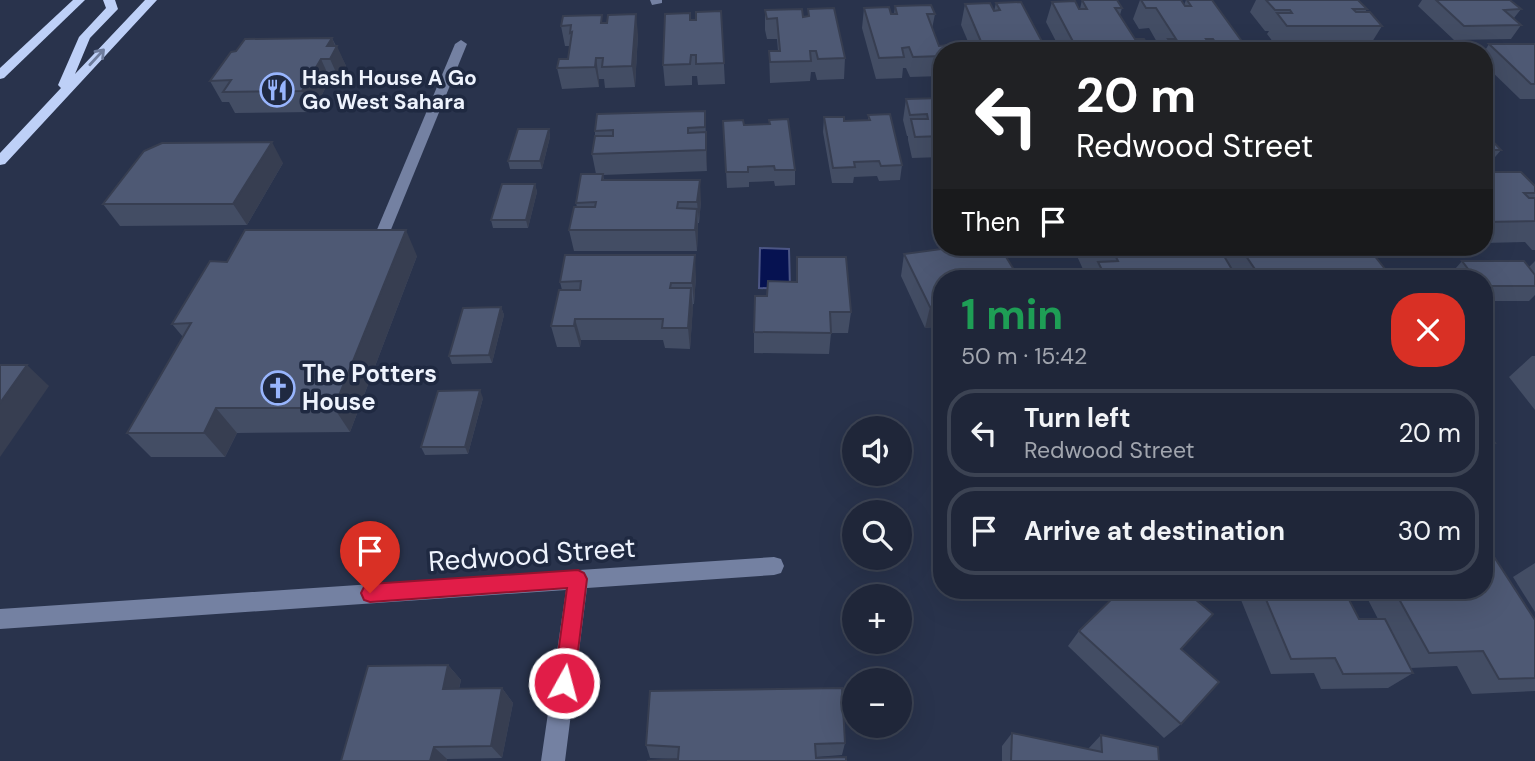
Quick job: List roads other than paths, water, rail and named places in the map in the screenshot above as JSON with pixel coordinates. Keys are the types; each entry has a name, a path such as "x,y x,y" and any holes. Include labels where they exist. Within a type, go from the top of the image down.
{"main road":[{"path":"0,75 79,0"},
{"path":"58,98 85,37 112,9 109,0"},
{"path":"0,161 151,0"}],"street":[{"path":"383,232 461,44"},
{"name":"Redwood Street","path":"0,619 774,566"},
{"path":"554,761 578,579"}],"place":[{"name":"Hash House A Go Go West Sahara","path":"277,90"},
{"name":"The Potters House","path":"278,388"}]}
